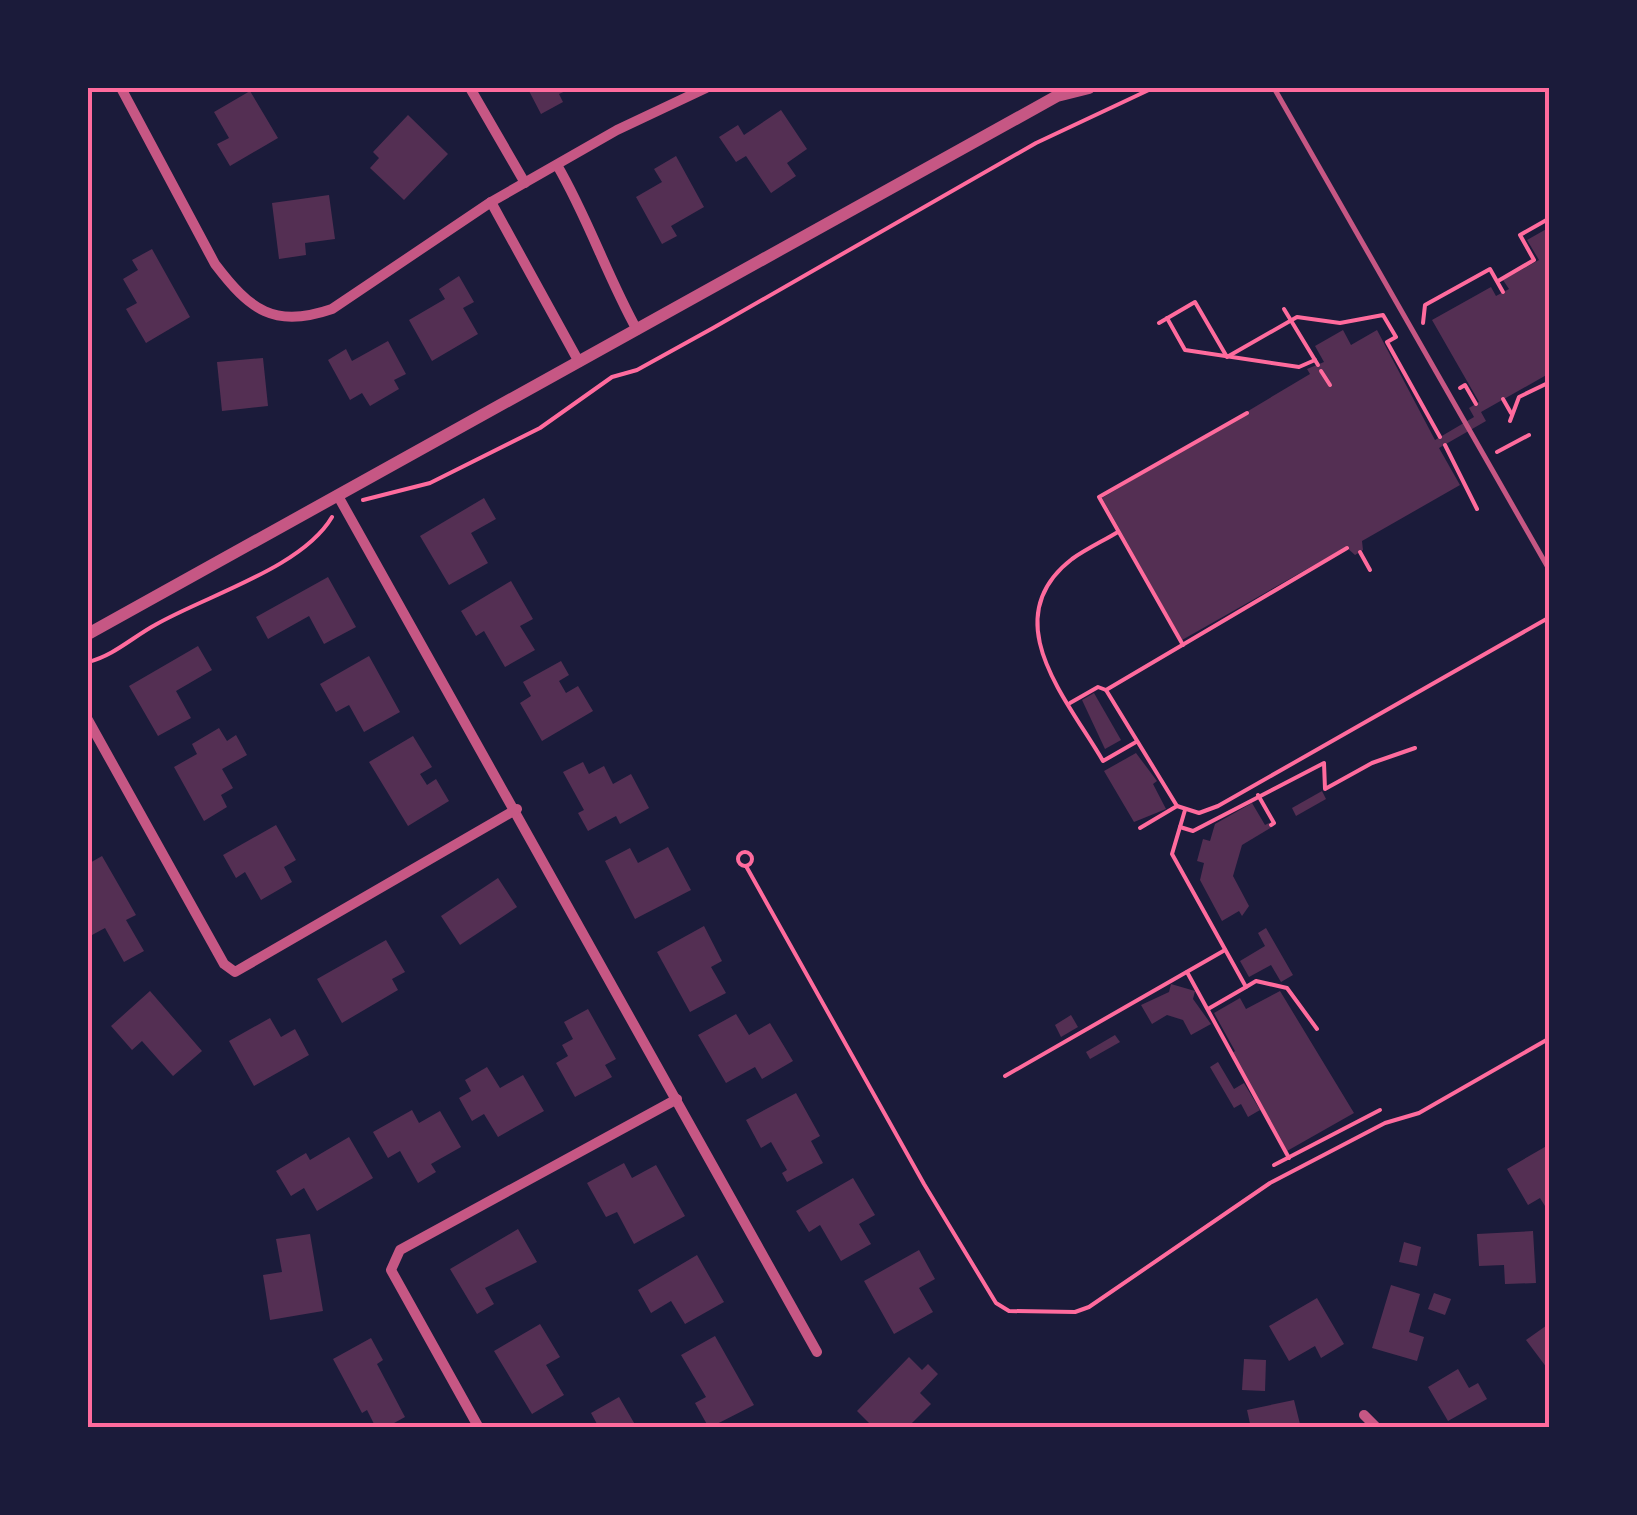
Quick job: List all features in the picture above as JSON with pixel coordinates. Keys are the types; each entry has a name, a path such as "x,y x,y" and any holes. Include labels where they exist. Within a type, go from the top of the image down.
{"street":[{"path":"121,88 215,264 233,288 280,319 305,318 332,309 491,202 706,88"},
{"path":"470,88 525,183"},
{"path":"88,634 1062,92 1089,88"},
{"path":"557,165 589,220 616,292 637,330"},
{"path":"491,202 579,362"},
{"path":"338,496 517,809 817,1352"},
{"path":"88,720 224,964 235,972 517,809"},
{"path":"479,1428 391,1270 400,1250 677,1099"},
{"path":"1364,1414 1377,1428"}],"lane":[{"path":"1274,88 1550,571"}],"path":[{"path":"88,662 131,644 150,627 286,558 322,534 330,518 346,509 363,500 430,483 540,428 612,377 637,370 1036,144 1154,88"},
{"path":"1497,281 1534,260 1520,235 1550,218"},
{"path":"1434,324 1426,329 1422,320 1426,304 1490,269 1503,292"},
{"path":"1159,323 1195,302 1226,357"},
{"path":"1284,309 1330,385"},
{"path":"1226,357 1304,316 1346,323 1372,314 1382,315 1396,337 1387,342 1440,437"},
{"path":"1167,318 1186,350 1301,367 1318,365"},
{"path":"1451,373 1473,405"},
{"path":"1510,421 1519,396 1550,382"},
{"path":"1503,399 1511,413"},
{"path":"1183,644 1099,497 1247,413"},
{"path":"1497,452 1528,434"},
{"path":"1445,444 1478,508"},
{"path":"1118,532 1070,561 1038,600 1036,643 1104,761 1136,742"},
{"path":"1106,690 1347,548"},
{"path":"1360,552 1370,570"},
{"path":"1070,703 1098,687 1106,690 1177,806 1199,813 1218,806 1550,616"},
{"path":"1180,827 1194,831 1324,763 1324,789 1372,763 1415,748"},
{"path":"1258,795 1274,823 1271,825"},
{"path":"1140,828 1177,806"},
{"path":"1185,810 1172,854 1246,987"},
{"path":"746,866 943,1218 996,1303 1009,1311 1066,1312 1089,1307 1270,1183 1385,1123 1419,1113 1550,1038"},
{"path":"1005,1076 1225,950"},
{"path":"1187,972 1289,1158"},
{"path":"1208,1009 1256,981 1287,988 1317,1028"},
{"path":"1274,1165 1380,1110"}],"building":[{"path":"572,88 559,94 563,102 541,114 528,89"},
{"path":"250,91 278,138 230,166 217,144 229,138 214,112"},
{"path":"781,110 807,149 787,163 796,176 771,193 746,156 736,162 719,137 738,125 744,135"},
{"path":"408,115 448,154 404,200 370,168 379,158 373,152"},
{"path":"676,156 704,207 671,226 677,236 662,244 636,197 662,182 654,169"},
{"path":"329,195 335,239 305,243 306,255 279,259 272,203"},
{"path":"1550,227 1550,373 1481,412 1486,421 1439,448 1460,485 1362,541 1363,550 1355,555 1346,547 1182,640 1102,498 1310,374 1307,369 1324,362 1315,346 1343,330 1351,345 1377,330 1435,440 1474,417 1469,408 1479,402 1432,320 1491,287 1496,296 1509,289 1503,280 1539,260 1527,240"},
{"path":"152,249 190,317 146,343 126,309 137,303 123,279 138,270 132,260"},
{"path":"459,276 474,302 463,308 478,334 432,361 409,320 445,299 439,289"},
{"path":"388,341 406,374 394,380 399,389 370,406 362,393 350,400 328,360 346,349 352,361"},
{"path":"263,358 268,406 222,411 217,362"},
{"path":"484,498 496,519 471,533 488,563 449,585 420,536"},
{"path":"328,577 356,627 324,644 309,616 268,639 256,617"},
{"path":"511,581 533,619 520,626 535,650 505,667 484,631 476,636 461,611"},
{"path":"198,646 212,670 176,691 191,718 158,736 129,686"},
{"path":"369,656 400,712 364,732 349,705 336,712 320,684"},
{"path":"561,661 569,675 559,681 566,693 578,686 593,711 542,741 520,703 531,696 523,682"},
{"path":"1094,693 1121,740 1105,749 1082,700"},
{"path":"219,728 227,741 236,735 247,755 222,769 233,788 221,795 227,807 204,821 174,767 197,754 192,744"},
{"path":"413,736 432,767 420,774 427,785 436,779 449,801 408,826 369,762"},
{"path":"1136,753 1157,781 1153,784 1166,809 1134,822 1104,771"},
{"path":"583,762 589,774 604,766 613,784 631,774 649,808 620,824 616,816 588,831 578,813 584,810 563,772"},
{"path":"1322,791 1326,799 1296,816 1292,808"},
{"path":"1252,803 1265,825 1269,823 1272,827 1242,845 1233,876 1249,906 1242,916 1239,911 1222,921 1200,880 1204,863 1197,861 1203,839 1210,841 1215,824"},
{"path":"276,825 296,860 284,867 292,882 261,900 245,872 236,878 223,855"},
{"path":"668,847 691,890 635,919 605,861 630,848 638,863"},
{"path":"102,856 136,915 126,920 144,951 124,962 105,928 92,935 88,927 88,906 92,903 88,864"},
{"path":"498,878 517,907 460,945 441,916"},
{"path":"704,926 722,961 711,967 726,993 690,1012 657,952"},
{"path":"1266,928 1293,975 1281,982 1271,965 1249,977 1240,961 1265,946 1258,933"},
{"path":"386,940 405,972 392,979 398,990 342,1023 317,979"},
{"path":"1171,984 1195,991 1193,999 1211,1024 1191,1035 1183,1020 1167,1015 1152,1024 1141,1005 1169,992"},
{"path":"150,991 202,1051 173,1076 142,1041 132,1050 111,1026"},
{"path":"1280,991 1354,1113 1287,1151 1231,1054 1235,1051 1214,1013 1240,998 1246,1009"},
{"path":"588,1009 616,1059 605,1065 612,1077 575,1097 556,1063 568,1056 562,1045 573,1039 564,1022"},
{"path":"736,1014 749,1035 770,1023 793,1061 762,1079 755,1067 726,1083 698,1035"},
{"path":"1071,1015 1078,1027 1061,1037 1055,1025"},
{"path":"270,1018 281,1037 295,1029 309,1055 254,1086 229,1041"},
{"path":"1115,1035 1120,1042 1090,1059 1086,1052"},
{"path":"1218,1062 1234,1089 1244,1083 1260,1110 1248,1117 1241,1104 1234,1108 1210,1067"},
{"path":"487,1067 500,1088 523,1075 544,1111 498,1137 484,1114 472,1121 459,1098 471,1091 465,1080"},
{"path":"796,1093 820,1136 811,1141 823,1163 787,1182 782,1173 787,1170 771,1142 761,1148 746,1120"},
{"path":"412,1110 419,1123 440,1111 461,1147 431,1164 436,1172 418,1183 400,1151 388,1158 373,1132"},
{"path":"349,1137 373,1178 317,1211 304,1188 291,1196 276,1171 306,1153 310,1160"},
{"path":"1550,1144 1550,1214 1540,1198 1528,1205 1507,1169"},
{"path":"624,1163 632,1178 656,1165 685,1216 634,1244 617,1212 606,1217 587,1183"},
{"path":"853,1178 875,1215 859,1224 871,1244 841,1261 820,1225 809,1232 796,1211"},
{"path":"518,1229 537,1262 485,1288 494,1304 477,1314 450,1269"},
{"path":"1533,1231 1536,1283 1505,1284 1504,1265 1479,1266 1477,1234"},
{"path":"310,1234 323,1311 270,1320 263,1275 282,1272 276,1239"},
{"path":"1404,1242 1421,1247 1417,1266 1399,1262"},
{"path":"919,1250 935,1279 919,1288 933,1312 894,1334 864,1281"},
{"path":"697,1255 724,1302 685,1324 671,1301 651,1313 638,1290"},
{"path":"1391,1285 1420,1294 1409,1332 1424,1337 1417,1361 1372,1348"},
{"path":"1434,1293 1451,1299 1445,1315 1428,1309"},
{"path":"1317,1298 1344,1344 1321,1358 1315,1346 1289,1361 1269,1326"},
{"path":"1550,1323 1550,1372 1526,1340"},
{"path":"540,1324 560,1357 546,1365 564,1395 532,1414 494,1351"},
{"path":"715,1336 754,1405 709,1428 695,1403 706,1397 681,1355"},
{"path":"371,1338 383,1360 377,1364 405,1417 385,1428 376,1428 367,1410 362,1413 333,1359"},
{"path":"909,1357 922,1370 928,1364 938,1374 920,1393 931,1404 907,1428 874,1428 857,1411"},
{"path":"1244,1359 1266,1360 1265,1391 1242,1390"},
{"path":"1458,1369 1469,1388 1478,1383 1487,1399 1448,1421 1428,1387"},
{"path":"619,1397 637,1428 590,1428 597,1424 591,1413"},
{"path":"1294,1400 1301,1428 1251,1428 1247,1410"}]}
